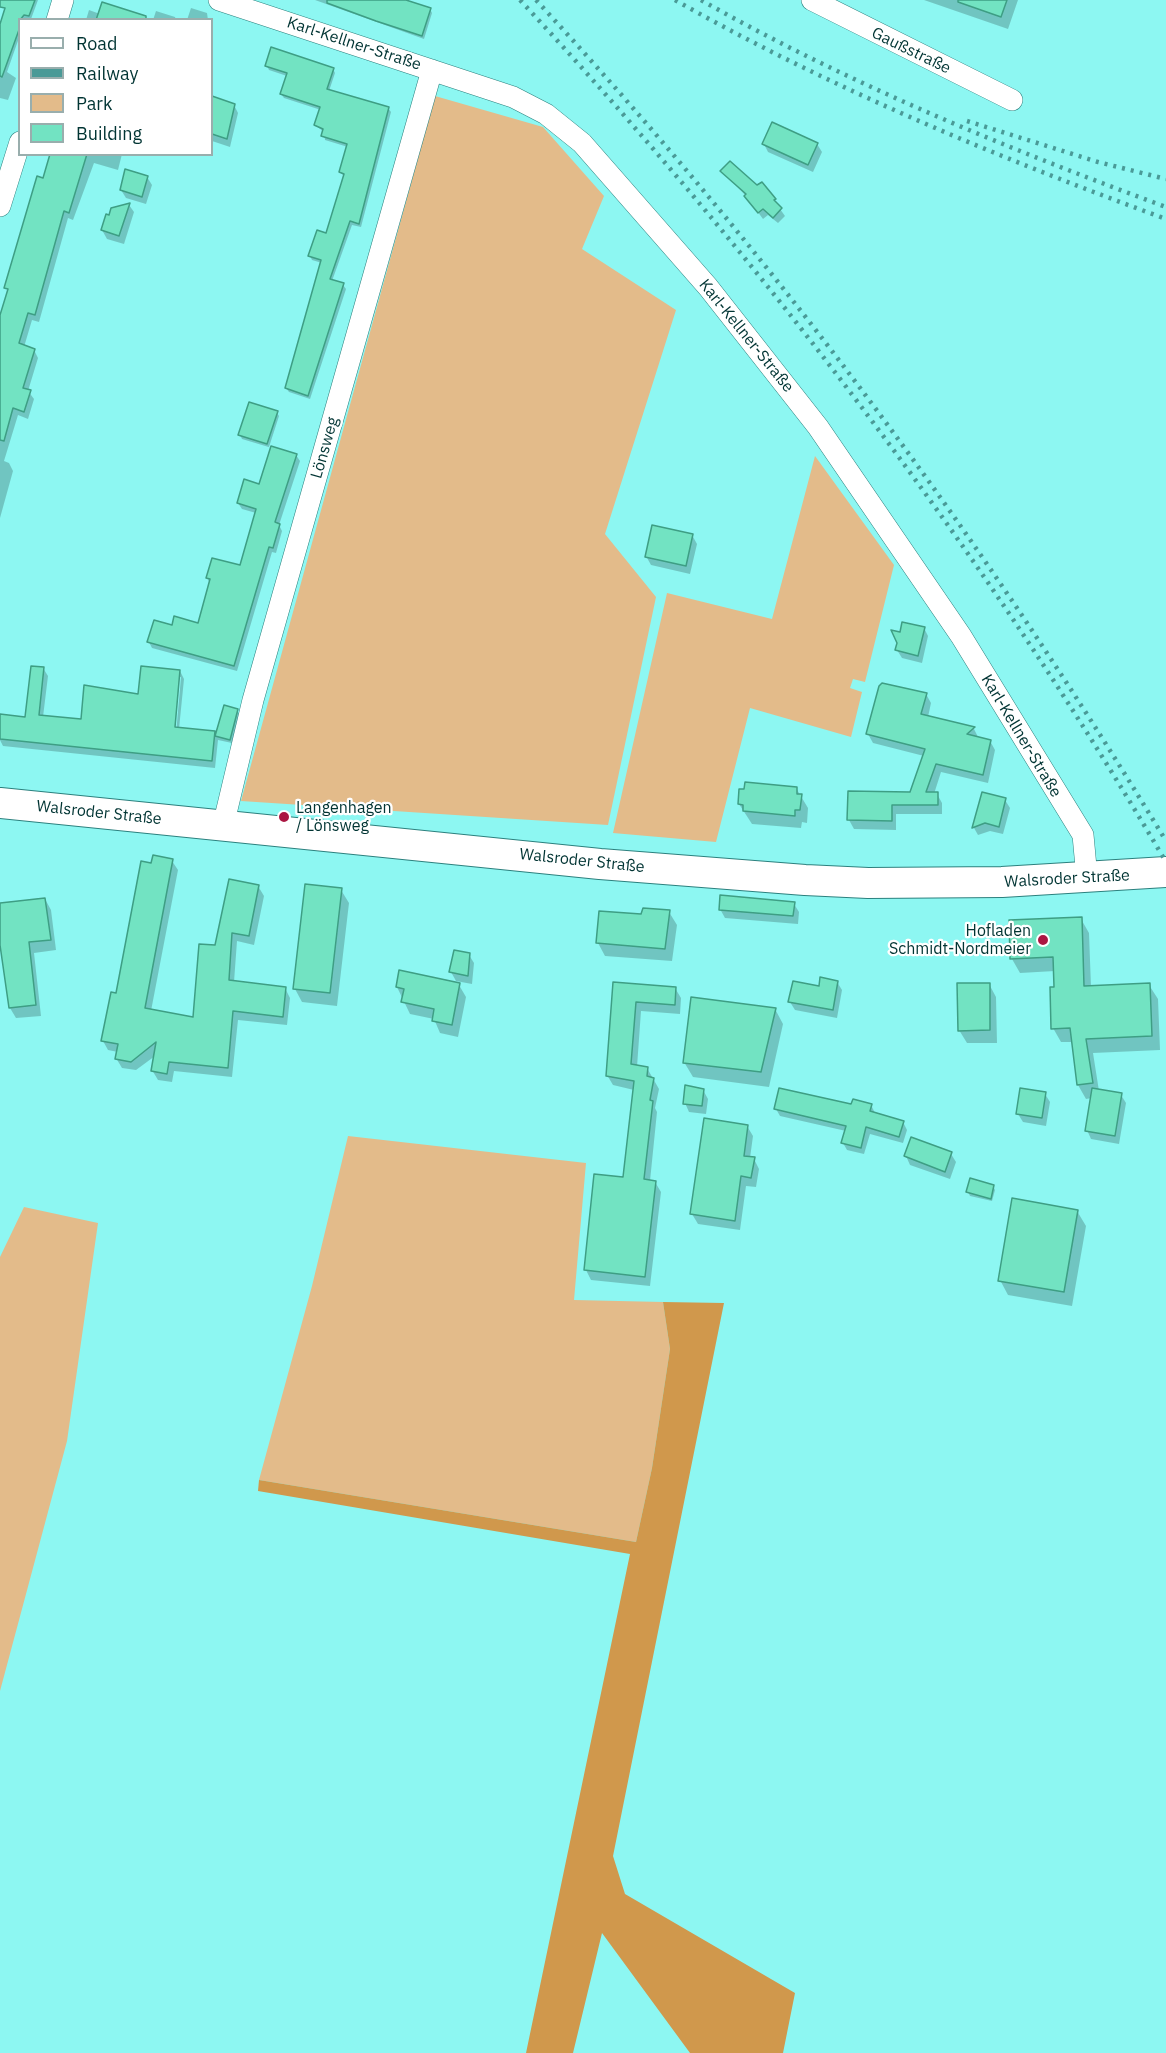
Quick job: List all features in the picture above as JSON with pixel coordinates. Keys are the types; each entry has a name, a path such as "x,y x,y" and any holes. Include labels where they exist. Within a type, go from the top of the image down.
{"street":[{"path":"58,18 63,0"},
{"name":"Karl-Kellner-Straße","path":"219,0 513,97 546,114 582,143 708,287 818,427 961,636 1083,836 1087,878"},
{"name":"Gaußstraße","path":"812,0 1012,100"},
{"name":"Lönsweg","path":"223,826 253,700 432,70"},
{"path":"0,207 18,148"},
{"name":"Walsroder Straße","path":"0,803 698,873 805,880 943,883 1087,878 1166,872"}],"green space":[{"path":"435,96 543,127 604,196 582,249 676,310 605,534 656,597 608,825 241,801"},
{"path":"815,456 894,565 865,682 853,679 850,688 862,692 851,737 750,708 716,842 613,833 667,593 772,619"},
{"path":"348,1136 586,1163 574,1300 663,1302 670,1349 652,1468 636,1542 259,1480 312,1286"},
{"path":"24,1207 98,1223 67,1441 0,1691 0,1257"}],"shaded area":[{"path":"663,1302 724,1303 613,1856 625,1894 795,1993 783,2053 690,2053 602,1933 573,2053 526,2053 630,1554 258,1491 259,1480 636,1542 652,1468 670,1349"}],"building":[{"path":"0,0 35,0 29,16 24,15 18,18 18,33 2,77 0,76 0,24 5,8 0,7"},
{"path":"327,0 406,0 431,8 422,36 327,3"},
{"path":"958,0 1007,0 1001,17 958,2"},
{"path":"102,2 146,16 146,18 97,18"},
{"path":"271,47 334,68 327,89 389,107 359,224 350,221 330,279 344,283 308,396 285,388 321,260 308,256 317,230 326,233 344,174 339,172 347,144 321,136 323,129 314,125 320,107 280,94 287,73 265,66"},
{"path":"213,96 235,104 227,139 213,134"},
{"path":"772,122 818,143 808,165 762,144"},
{"path":"49,156 86,156 69,213 64,211 35,315 28,313 19,343 35,349 23,388 31,390 24,412 13,408 4,441 0,440 0,315 8,289 4,288 37,176 43,178"},
{"path":"730,161 757,185 762,182 776,199 774,200 782,208 773,218 763,209 758,213 744,196 746,194 720,171"},
{"path":"125,169 148,176 142,197 120,190"},
{"path":"130,203 119,236 101,230 106,214 109,215 111,208"},
{"path":"249,402 278,411 267,444 238,435"},
{"path":"271,446 297,454 275,522 280,524 273,548 269,547 234,666 147,642 154,620 172,625 174,616 198,623 210,579 206,578 212,558 240,565 256,509 237,503 244,479 259,484"},
{"path":"652,525 693,534 686,566 645,557"},
{"path":"902,622 925,627 918,656 895,650 897,643 891,630 900,632"},
{"path":"31,666 44,667 39,715 81,719 84,685 138,694 141,666 180,670 175,727 215,731 212,761 0,739 0,714 25,717"},
{"path":"882,683 927,693 921,714 975,727 967,734 991,740 983,775 936,764 926,792 938,792 938,805 892,805 892,821 847,820 848,791 910,792 925,749 866,734 879,686"},
{"path":"224,705 238,709 230,740 215,736"},
{"path":"745,782 797,787 797,794 802,794 800,810 795,810 795,816 743,811 743,805 738,804 739,789 744,789"},
{"path":"982,792 1006,798 999,827 985,823 972,828"},
{"path":"153,855 173,859 145,1008 193,1017 199,944 215,945 229,879 259,885 249,936 232,933 229,980 286,987 283,1017 233,1011 228,1068 169,1062 167,1074 151,1071 156,1042 131,1062 115,1059 118,1044 101,1041 111,992 116,993 141,861 151,863"},
{"path":"305,884 342,888 330,993 293,989"},
{"path":"720,895 795,902 793,916 719,910"},
{"path":"45,898 51,940 29,942 36,1005 9,1008 0,945 0,903"},
{"path":"643,908 670,910 665,949 596,943 599,911 641,914"},
{"path":"1082,917 1084,986 1150,983 1152,1036 1086,1039 1093,1083 1077,1085 1070,1028 1051,1029 1050,987 1054,987 1053,957 1010,959 1009,920"},
{"path":"454,950 470,953 468,976 449,972"},
{"path":"399,970 460,983 452,1025 432,1021 434,1009 401,1002 404,989 396,987"},
{"path":"820,977 838,981 833,1010 788,1002 793,981 819,986"},
{"path":"613,982 676,987 675,1005 636,1002 631,1064 648,1067 647,1076 654,1078 650,1100 653,1101 644,1179 656,1181 645,1277 584,1270 594,1174 623,1177 634,1081 606,1076"},
{"path":"957,983 990,983 990,1030 958,1031"},
{"path":"691,997 776,1008 761,1072 683,1063"},
{"path":"685,1085 704,1089 702,1106 683,1104"},
{"path":"779,1088 851,1104 853,1099 872,1104 870,1111 904,1121 899,1137 866,1127 861,1148 841,1143 846,1126 774,1109"},
{"path":"1020,1088 1046,1092 1042,1118 1016,1114"},
{"path":"1092,1088 1122,1093 1115,1136 1085,1131"},
{"path":"704,1118 748,1125 744,1156 755,1157 751,1178 741,1176 735,1221 690,1214"},
{"path":"911,1137 952,1152 945,1172 904,1156"},
{"path":"970,1178 994,1185 991,1199 966,1192"},
{"path":"1012,1198 1078,1210 1064,1292 998,1281"}],"railway":[{"path":"520,0 699,202 866,413 946,522 1022,633 1096,746 1166,862"},
{"path":"536,0 711,199 872,404 1024,618 1166,841"},
{"path":"675,0 794,63 916,120 1166,219"},
{"path":"701,0 757,31 929,113 1047,162 1166,207"},
{"path":"967,121 1098,162 1166,179"}],"place":[{"name":"Langenhagen / Lönsweg","path":"284,817"},
{"name":"Hofladen Schmidt-Nordmeier","path":"1043,940"}]}
